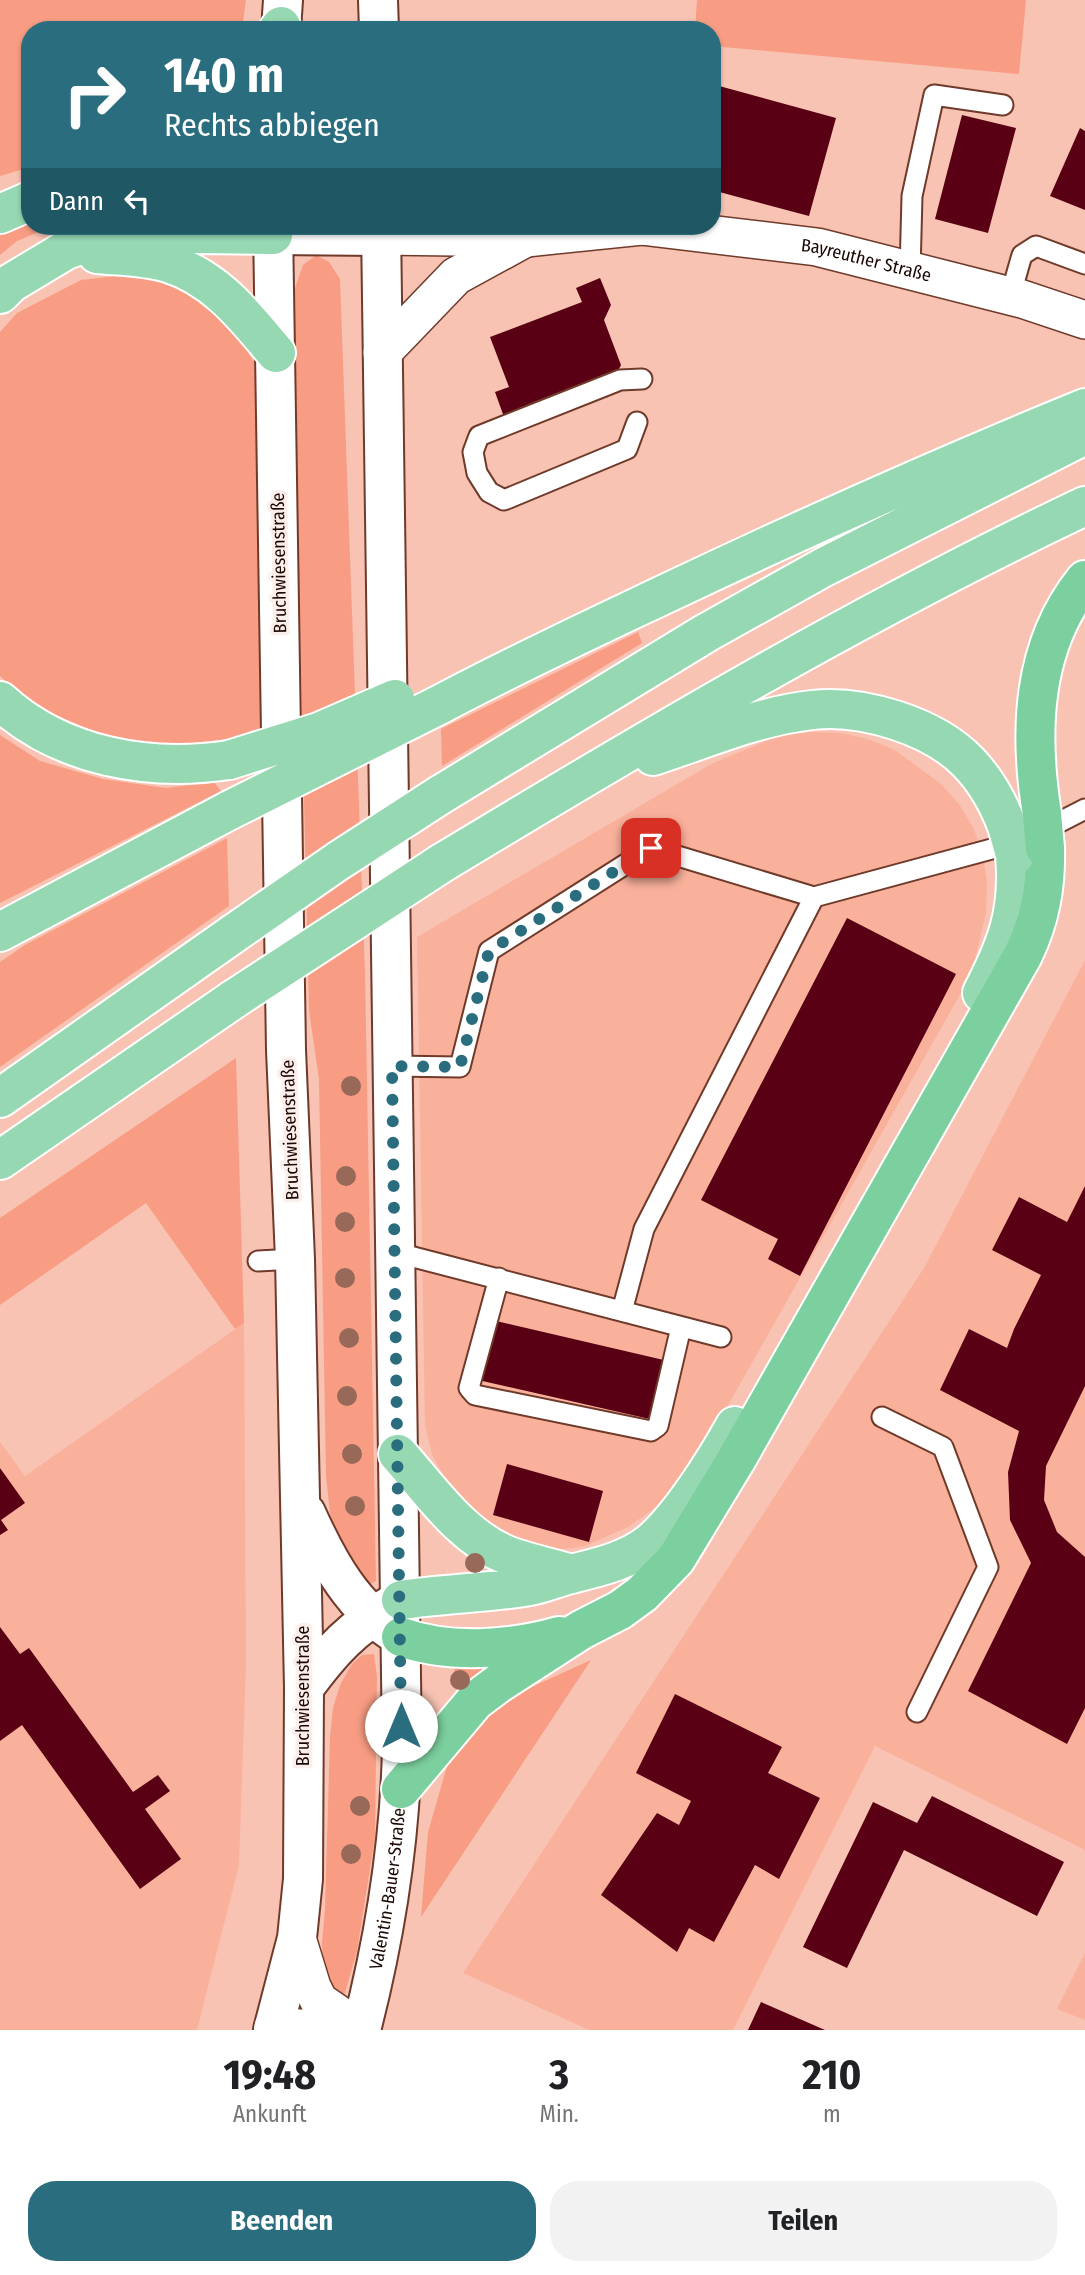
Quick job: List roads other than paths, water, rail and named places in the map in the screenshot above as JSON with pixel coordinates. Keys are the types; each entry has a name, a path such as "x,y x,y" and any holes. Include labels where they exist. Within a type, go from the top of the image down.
{"highway":[{"path":"0,214 21,205"},
{"path":"0,294 11,283 66,250 95,240 149,247 236,235"},
{"path":"149,247 224,294 276,353"},
{"path":"2,703 19,717 54,737 118,759 177,765 229,760 438,692 527,658 976,452 1085,408"},
{"path":"0,1098 338,861 440,795 717,626 824,567 1085,435"},
{"path":"0,1160 234,999 442,863 578,780 823,639 984,554 1085,506"},
{"path":"391,1618 447,1593 525,1587 601,1567 628,1556 667,1528 720,1452 1005,948 1027,836 1037,691 1053,635 1064,611 1085,580"},
{"path":"0,932 230,810 438,692"},
{"path":"401,1789 475,1701 581,1630 620,1610 642,1594 676,1559 736,1460 1023,955 1034,933 1041,909 1045,886 1027,836 998,802 984,780 954,749 914,727 866,712 815,709 786,714 578,780"},
{"path":"398,1454 458,1521 476,1536 509,1555 572,1574"},
{"path":"391,1618 432,1646 472,1648 554,1637 581,1630"}],"main road":[{"path":"378,0 379,21"},
{"name":"Bruchwiesenstraße","path":"273,2028 297,1937 303,1879 301,1502 277,1260 286,1050 276,353 286,235"},
{"path":"381,235 398,1454 391,1618"},
{"path":"301,1502 326,1557 391,1618"},
{"path":"304,1688 333,1649 391,1618"},
{"name":"Valentin-Bauer-Straße","path":"361,2030 373,1986 387,1910 401,1789 401,1747 391,1618"}],"street":[{"name":"Bayreuther Straße","path":"464,235 526,238 555,235"},
{"name":"Bayreuther Straße","path":"717,235 817,247 1010,297 1085,320"},
{"name":"Bayreuther Straße","path":"383,353 456,276 526,238"},
{"path":"297,1937 319,2001 361,2030"},
{"path":"273,2028 354,2030"}],"lane":[{"path":"910,272 912,196 934,95 1003,105"},
{"path":"1010,297 1021,255 1036,246 1085,264"},
{"path":"637,422 627,449 503,500 489,492 477,473 472,452 479,436 620,380 642,379"},
{"path":"392,1066 460,1067 489,951 651,848 814,897 1025,840 1085,808"},
{"path":"622,1311 644,1229 814,897"},
{"path":"394,1252 721,1337"},
{"path":"499,1278 468,1388 475,1395 651,1431 658,1426 681,1327"},
{"path":"882,1417 943,1447 988,1567 917,1712"}]}
